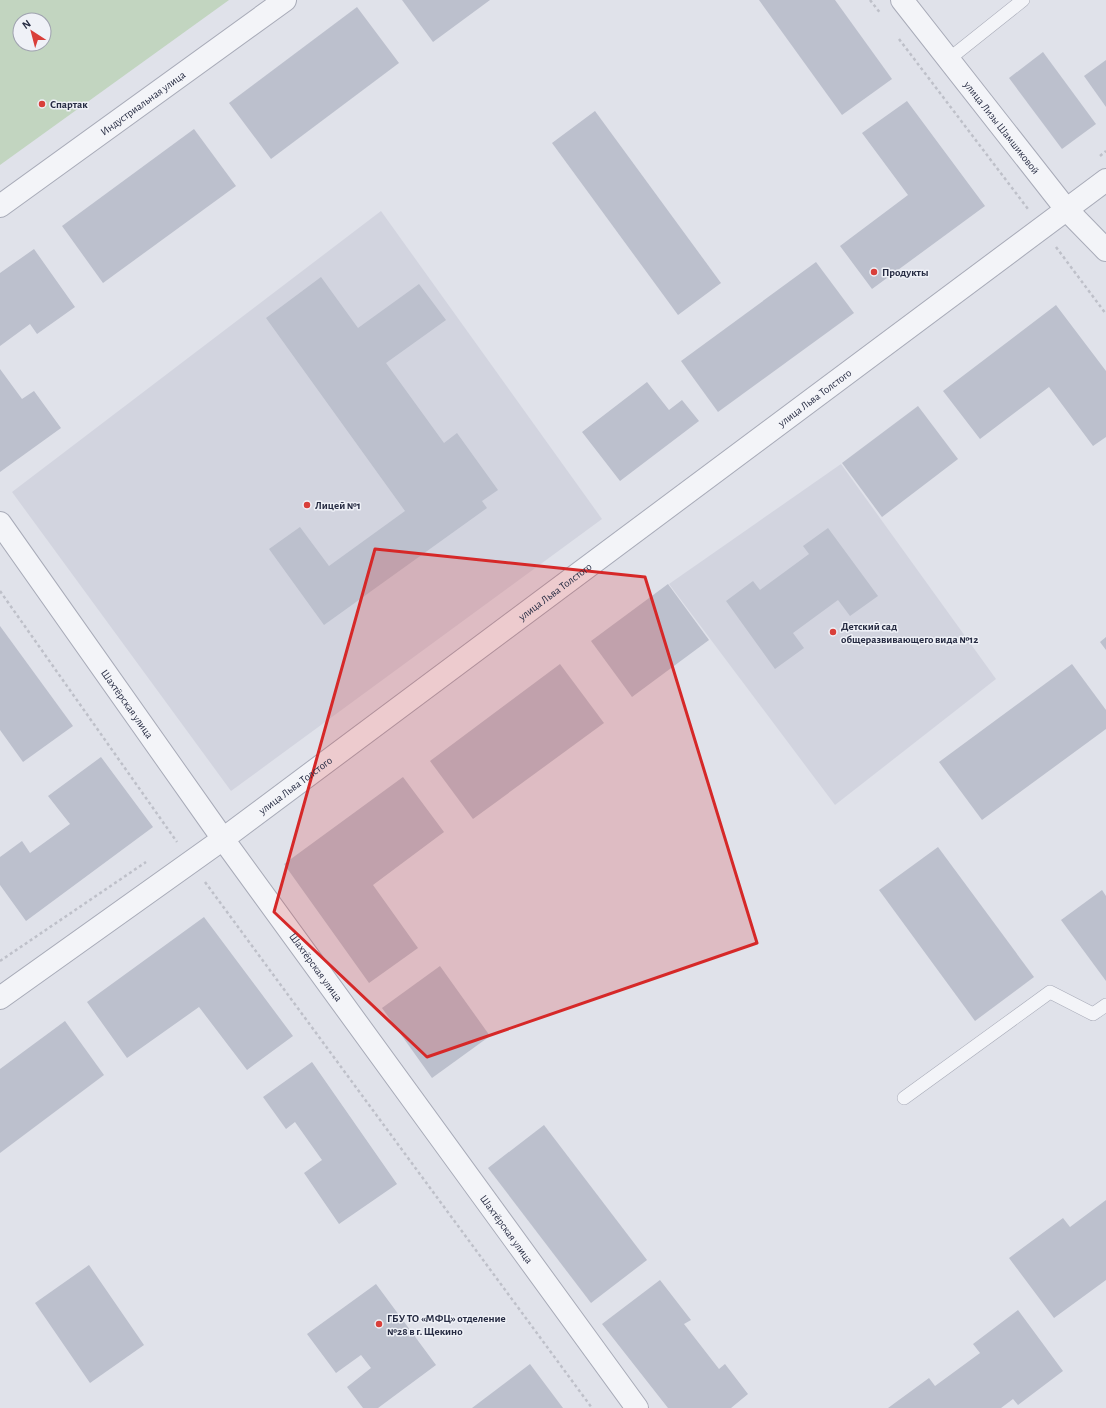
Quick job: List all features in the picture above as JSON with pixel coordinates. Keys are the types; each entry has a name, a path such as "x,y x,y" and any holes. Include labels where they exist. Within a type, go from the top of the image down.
{"street":[{"name":"Индустриальная улица","path":"0,206 285,0"},
{"name":"улица Лизы Шамшиковой","path":"902,0 1066,210 1106,250"},
{"name":"улица Льва Толстого","path":"0,998 191,862 1106,180"},
{"name":"Шахтёрская улица","path":"0,523 223,838 637,1408"}],"lane":[{"path":"949,59 1023,0"},
{"path":"904,1098 1050,992 1093,1014 1106,1005"}],"path":[{"path":"870,0 884,19"},
{"path":"898,38 1106,314"},
{"path":"0,591 191,862 592,1408"},
{"path":"0,961 150,859"}],"highlighted area":[{"path":"375,549 645,577 757,943 427,1057 274,912"}],"shaded area":[{"name":"Лицей №1","path":"381,211 602,519 231,791 12,492"},
{"name":"Детский сад общеразвивающего вида №12","path":"841,464 996,679 835,805 669,584"}],"green space":[{"name":"Спартак","path":"0,0 229,0 0,165"}],"building":[{"path":"402,0 490,0 433,42"},
{"path":"759,0 835,0 892,79 842,115"},
{"path":"357,7 399,63 271,159 229,103"},
{"path":"1043,52 1096,124 1062,149 1009,78"},
{"path":"1106,60 1106,107 1084,76"},
{"path":"907,101 985,206 872,289 840,246 908,195 862,133"},
{"path":"595,111 721,283 678,315 552,143"},
{"path":"194,129 236,186 103,283 62,226"},
{"path":"34,249 75,307 37,334 30,324 0,346 0,273"},
{"path":"816,262 854,313 718,412 681,361"},
{"path":"321,277 358,328 419,284 446,320 386,363 444,443 457,433 498,490 482,501 487,508 324,625 269,549 300,527 329,566 405,511 266,318"},
{"path":"1056,305 1106,371 1106,437 1093,446 1049,387 980,439 943,391"},
{"path":"0,369 22,399 34,391 61,428 0,472"},
{"path":"647,382 669,410 682,400 699,421 620,481 582,432"},
{"path":"918,406 958,459 882,517 842,463"},
{"path":"828,528 878,596 850,616 838,600 793,633 804,648 775,669 726,601 753,581 760,590 809,554 803,546"},
{"path":"668,584 709,640 632,697 591,641"},
{"path":"0,626 73,726 23,762 0,730"},
{"path":"1106,637 1106,650 1100,642"},
{"path":"560,664 604,723 473,819 430,761"},
{"path":"1072,664 1106,710 1106,729 982,820 939,762"},
{"path":"101,757 153,827 26,921 0,885 0,857 22,841 30,853 70,824 48,796"},
{"path":"403,777 444,832 373,885 418,948 369,983 284,864"},
{"path":"938,847 1034,977 975,1021 879,890"},
{"path":"1102,890 1106,896 1106,981 1061,920"},
{"path":"204,917 293,1036 247,1070 199,1007 127,1058 87,1002"},
{"path":"440,966 490,1036 432,1078 382,1008"},
{"path":"65,1021 104,1075 0,1153 0,1069"},
{"path":"312,1062 397,1184 339,1224 304,1173 322,1160 295,1122 286,1129 263,1097"},
{"path":"544,1125 647,1260 591,1303 488,1168"},
{"path":"1106,1200 1106,1280 1054,1318 1009,1258 1063,1218 1070,1227"},
{"path":"89,1265 144,1345 90,1383 35,1303"},
{"path":"660,1280 691,1320 684,1324 719,1369 725,1364 748,1394 731,1408 668,1408 602,1324"},
{"path":"376,1284 436,1365 378,1408 363,1408 347,1387 371,1368 361,1355 336,1373 307,1334"},
{"path":"1018,1310 1063,1371 1018,1405 1013,1399 1001,1408 888,1408 929,1378 935,1386 980,1353 973,1344"},
{"path":"530,1364 563,1408 472,1408"}],"place":[{"name":"Спартак","path":"42,104"},
{"name":"Продукты","path":"874,272"},
{"name":"Лицей №1","path":"307,505"},
{"name":"Детский сад общеразвивающего вида №12","path":"833,632"},
{"name":"ГБУ ТО «МФЦ» отделение №28 в г. Щекино","path":"379,1324"}]}
